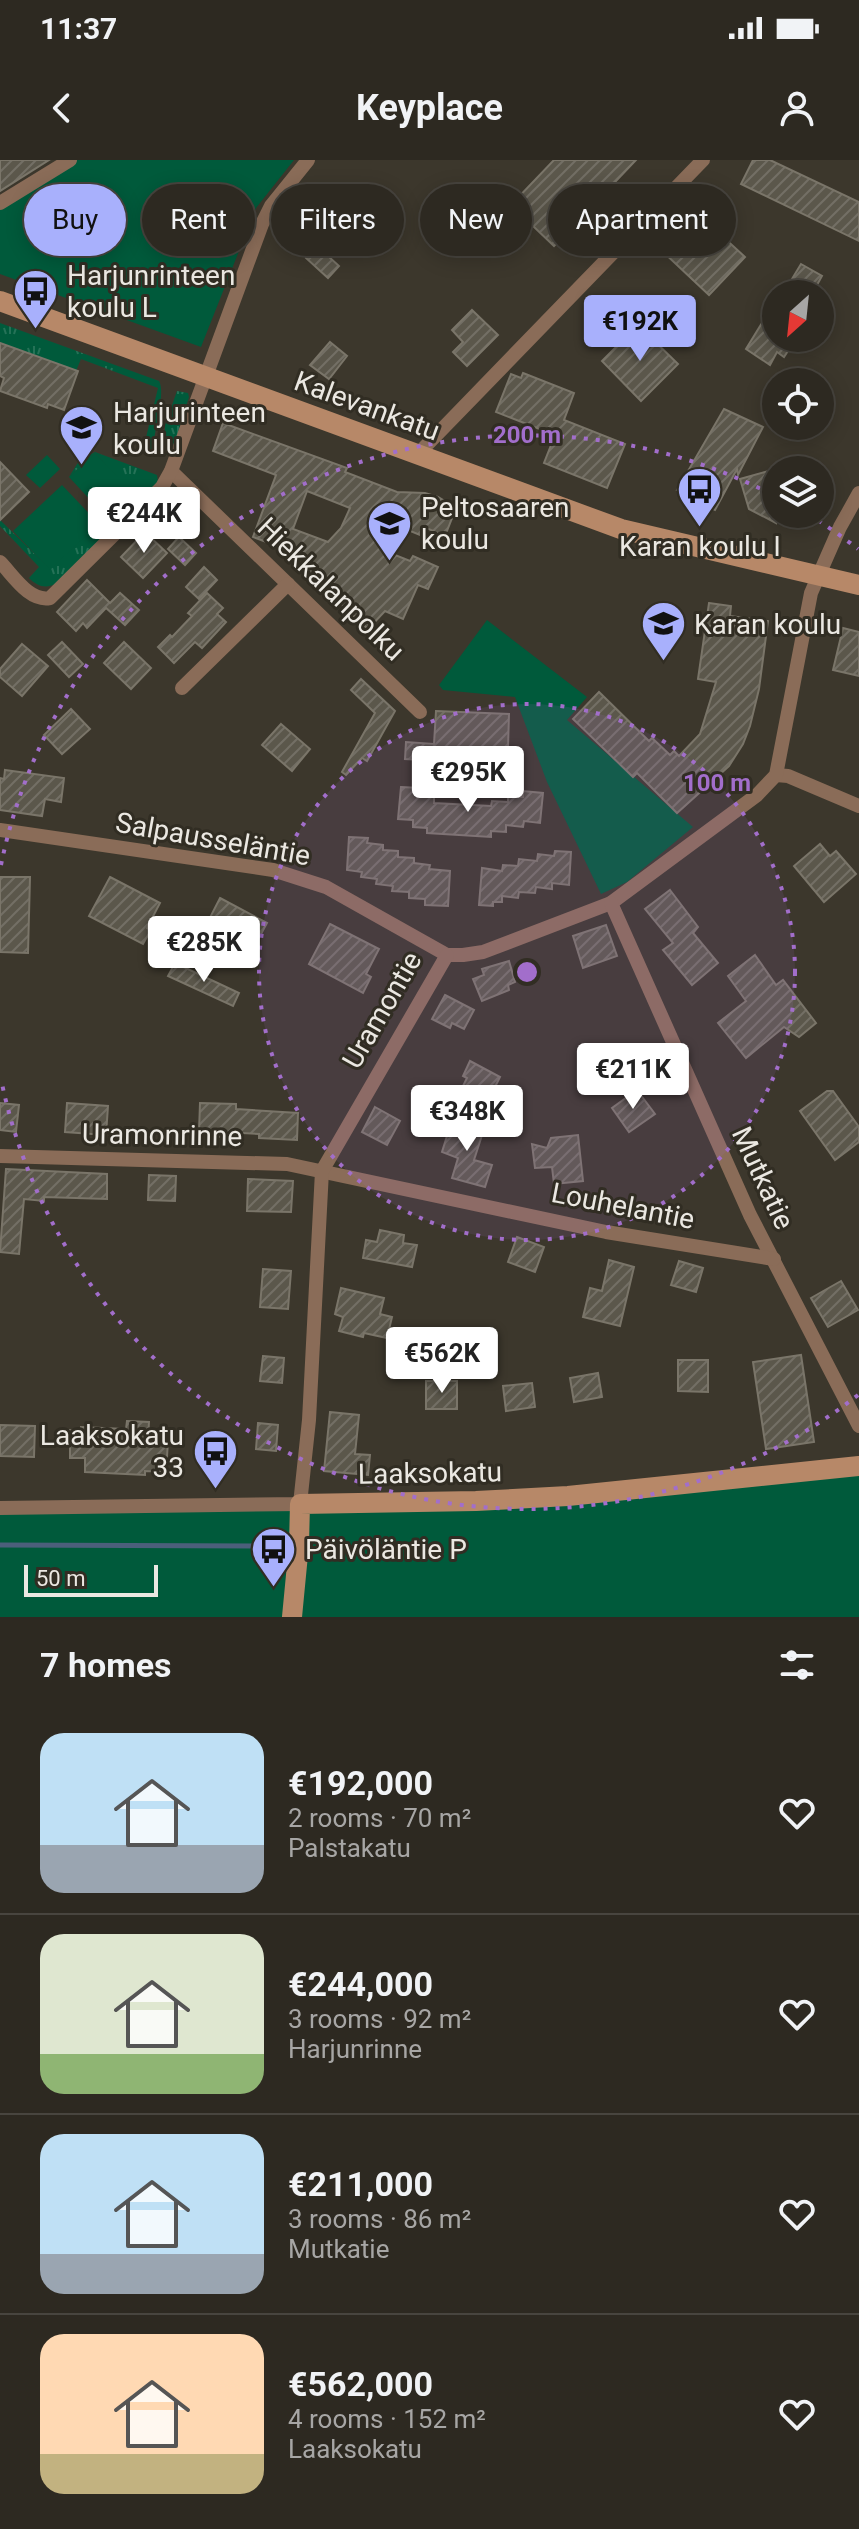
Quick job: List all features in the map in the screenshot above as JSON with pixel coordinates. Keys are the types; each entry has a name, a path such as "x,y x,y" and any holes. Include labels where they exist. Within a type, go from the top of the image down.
{"street":[{"path":"0,203 70,160"},
{"path":"0,562 30,593 43,600 50,598 162,487 171,471 262,224 271,206 308,160"},
{"path":"418,454 703,160"},
{"name":"Kalevankatu","path":"0,301 621,529 859,585"},
{"name":"Hiekkalanpolku","path":"171,471 420,712"},
{"path":"859,493 811,593 776,775 788,776 859,806"},
{"path":"182,688 288,584"},
{"name":"Uramontie","path":"292,1617 309,1420 322,1171 447,955 483,952 611,903 757,795 776,775"},
{"name":"Salpausseläntie","path":"0,830 296,876 326,887 447,955"},
{"name":"Mutkatie","path":"611,903 750,1215 859,1426"},
{"name":"Uramonrinne","path":"0,1156 287,1164 322,1171"},
{"name":"Louhelantie","path":"322,1171 606,1232 774,1259"},
{"name":"Laaksokatu","path":"0,1508 476,1501 568,1496 859,1466"}],"green space":[{"path":"76,160 294,160 275,184 271,184 271,189 255,211 255,184 142,184 142,256 237,256 201,347 0,274 0,207 24,192 24,256 126,256 126,184 37,184"},
{"path":"0,323 159,381 160,403 153,449 143,450 158,388 81,359 76,371 0,343"},
{"path":"177,391 188,393 189,397 172,451 167,455 164,451 165,425"},
{"path":"95,452 157,475 158,483 58,583 39,585 29,578 39,567 0,526 0,520 50,569 132,493 95,453 69,477 79,461"},
{"path":"95,453 133,492 106,517 69,477"},
{"path":"47,455 60,469 40,488 26,475"},
{"path":"62,485 99,524 50,570 13,531"},
{"path":"487,620 587,697 567,720 693,827 627,882 601,894 547,782 515,697 443,690 439,685"},
{"path":"859,1466 859,1617 0,1617 0,1508 476,1501"}],"building":[{"path":"0,160 49,160 0,191"},
{"path":"554,160 636,160 613,184 548,184 548,240 532,225 531,184"},
{"path":"753,160 770,160 859,202 859,241 741,184"},
{"path":"736,249 745,257 709,295 667,256 736,256"},
{"path":"328,256 339,266 328,278 306,258"},
{"path":"801,264 822,276 820,280 791,280"},
{"path":"472,310 498,335 467,366 453,352 463,342 452,330"},
{"path":"762,323 762,352 777,352 770,365 746,349"},
{"path":"638,325 678,364 641,401 602,361"},
{"path":"330,342 347,356 329,379 310,365"},
{"path":"0,343 78,371 64,410 48,404 47,408 0,391 4,378 0,376"},
{"path":"523,373 574,393 564,420 625,444 607,488 544,463 555,435 496,412 511,374 521,378"},
{"path":"724,409 762,427 738,475 737,469 715,510 679,494 681,492 677,490"},
{"path":"223,423 347,468 345,472 397,492 425,493 456,508 445,536 424,527 420,535 391,523 380,549 410,561 413,556 438,567 428,589 418,585 403,619 385,611 368,629 303,569 312,559 253,537 276,475 213,451","holes":["307,491 350,508 341,528 328,542 293,529"]},
{"path":"0,462 29,492 0,520"},
{"path":"762,473 762,516 749,509 740,479"},
{"path":"145,532 167,553 143,578 121,557"},
{"path":"179,537 196,553 185,565 168,549"},
{"path":"204,567 217,580 199,599 186,587"},
{"path":"87,580 110,603 120,593 139,610 125,625 106,608 87,628 83,623 76,631 57,612"},
{"path":"207,593 223,608 217,614 226,622 202,648 195,642 174,663 158,647 192,616 188,613"},
{"path":"709,603 731,606 730,616 768,621 759,689 743,744 729,766 677,813 637,773 633,777 573,719 599,692 649,741 652,738 670,755 674,751 679,756 700,734 716,682 698,679"},
{"path":"843,628 859,632 859,676 833,670"},
{"path":"62,642 83,664 69,677 48,655"},
{"path":"124,642 151,668 131,689 104,663"},
{"path":"22,644 48,666 22,696 0,677 0,669"},
{"path":"361,679 395,711 367,761 362,758 346,775 342,772 375,713 351,690"},
{"path":"71,709 90,729 62,754 44,735"},
{"path":"436,711 509,714 508,748 514,748 513,765 405,759 406,742 434,744"},
{"path":"281,724 310,749 292,771 262,745"},
{"path":"5,770 64,778 61,802 45,799 42,816 0,810 0,778 4,779"},
{"path":"401,787 420,788 419,794 434,795 434,803 491,806 492,801 508,802 508,797 523,797 523,791 543,793 540,823 524,821 523,827 506,825 506,832 491,831 491,837 427,833 427,828 413,827 413,820 398,819"},
{"path":"349,837 368,838 367,843 383,845 383,850 398,851 398,857 414,858 414,863 430,865 429,869 450,871 448,906 425,905 425,899 409,898 409,892 392,891 393,886 376,884 377,879 361,877 362,872 347,870"},
{"path":"820,844 830,856 836,851 856,874 824,902 794,866"},
{"path":"555,851 571,852 569,885 552,883 552,889 536,887 535,893 519,892 518,898 502,896 502,902 493,902 493,906 479,905 482,868 502,871 503,865 518,866 519,859 537,861 538,854 554,856"},
{"path":"0,877 30,877 28,953 0,952"},
{"path":"110,877 160,903 147,928 151,930 143,944 89,916"},
{"path":"670,890 698,927 693,933 718,963 692,985 663,950 673,943 645,909"},
{"path":"220,898 267,923 254,947 258,950 250,966 199,939"},
{"path":"330,924 379,949 366,974 371,977 363,993 309,964"},
{"path":"606,925 617,956 583,968 573,936"},
{"path":"755,955 776,985 783,980 816,1023 799,1037 784,1027 746,1058 718,1023 746,1001 728,976"},
{"path":"509,961 515,982 508,985 509,990 482,1001 473,979 484,975 482,969"},
{"path":"175,963 239,993 233,1006 168,976"},
{"path":"445,995 474,1010 464,1029 452,1023 450,1028 432,1019"},
{"path":"470,1061 500,1077 494,1089 499,1092 490,1108 460,1092"},
{"path":"637,1090 655,1114 629,1132 612,1108"},
{"path":"827,1091 833,1091 859,1127 859,1142 835,1160 800,1111"},
{"path":"0,1103 19,1105 16,1132 0,1130"},
{"path":"67,1103 108,1106 106,1135 65,1132"},
{"path":"200,1103 236,1104 236,1109 298,1113 297,1140 223,1132 223,1137 208,1136 209,1132 199,1132"},
{"path":"375,1107 400,1121 387,1145 362,1132"},
{"path":"452,1120 484,1129 474,1160 492,1165 485,1187 452,1178 458,1158 442,1152"},
{"path":"578,1135 583,1181 554,1184 552,1167 535,1168 532,1144 547,1148 551,1138"},
{"path":"6,1169 107,1174 107,1199 24,1199 19,1254 0,1252"},
{"path":"149,1175 176,1176 175,1201 148,1200"},
{"path":"248,1179 293,1181 291,1212 247,1211"},
{"path":"380,1230 404,1235 403,1243 417,1245 412,1267 363,1258 366,1240 377,1242"},
{"path":"517,1237 544,1247 535,1272 508,1262"},
{"path":"609,1260 634,1267 620,1326 583,1317 590,1288 602,1291"},
{"path":"679,1261 703,1268 696,1292 671,1285"},
{"path":"263,1269 291,1271 288,1309 260,1307"},
{"path":"841,1281 858,1310 828,1327 811,1298"},
{"path":"341,1288 384,1298 380,1314 392,1317 387,1338 364,1333 363,1337 339,1331 343,1317 335,1314"},
{"path":"801,1355 814,1442 766,1449 753,1362"},
{"path":"263,1356 284,1358 282,1383 260,1381"},
{"path":"678,1360 708,1360 708,1392 678,1391"},
{"path":"598,1373 602,1397 574,1402 570,1378"},
{"path":"426,1381 457,1381 457,1409 426,1409"},
{"path":"532,1383 535,1407 506,1411 503,1386"},
{"path":"330,1412 359,1415 355,1454 370,1455 368,1475 324,1471"},
{"path":"127,1421 149,1422 148,1439 168,1441 166,1472 145,1471 145,1475 85,1472 85,1458 70,1458 70,1430 81,1430 81,1427 126,1429"},
{"path":"258,1423 278,1425 276,1451 256,1449"},
{"path":"0,1425 35,1426 34,1457 0,1456"}],"waterway":[{"path":"0,1545 263,1546"}],"place":[{"name":"Harjunrinteen koulu L","path":"36,330"},
{"name":"Harjurinteen koulu","path":"82,467"},
{"name":"Karan koulu I","path":"700,528"},
{"name":"Peltosaaren koulu","path":"390,562"},
{"name":"Karan koulu","path":"663,663"},
{"name":"Laaksokatu 33","path":"215,1490"},
{"name":"Päivöläntie P","path":"274,1588"}]}
